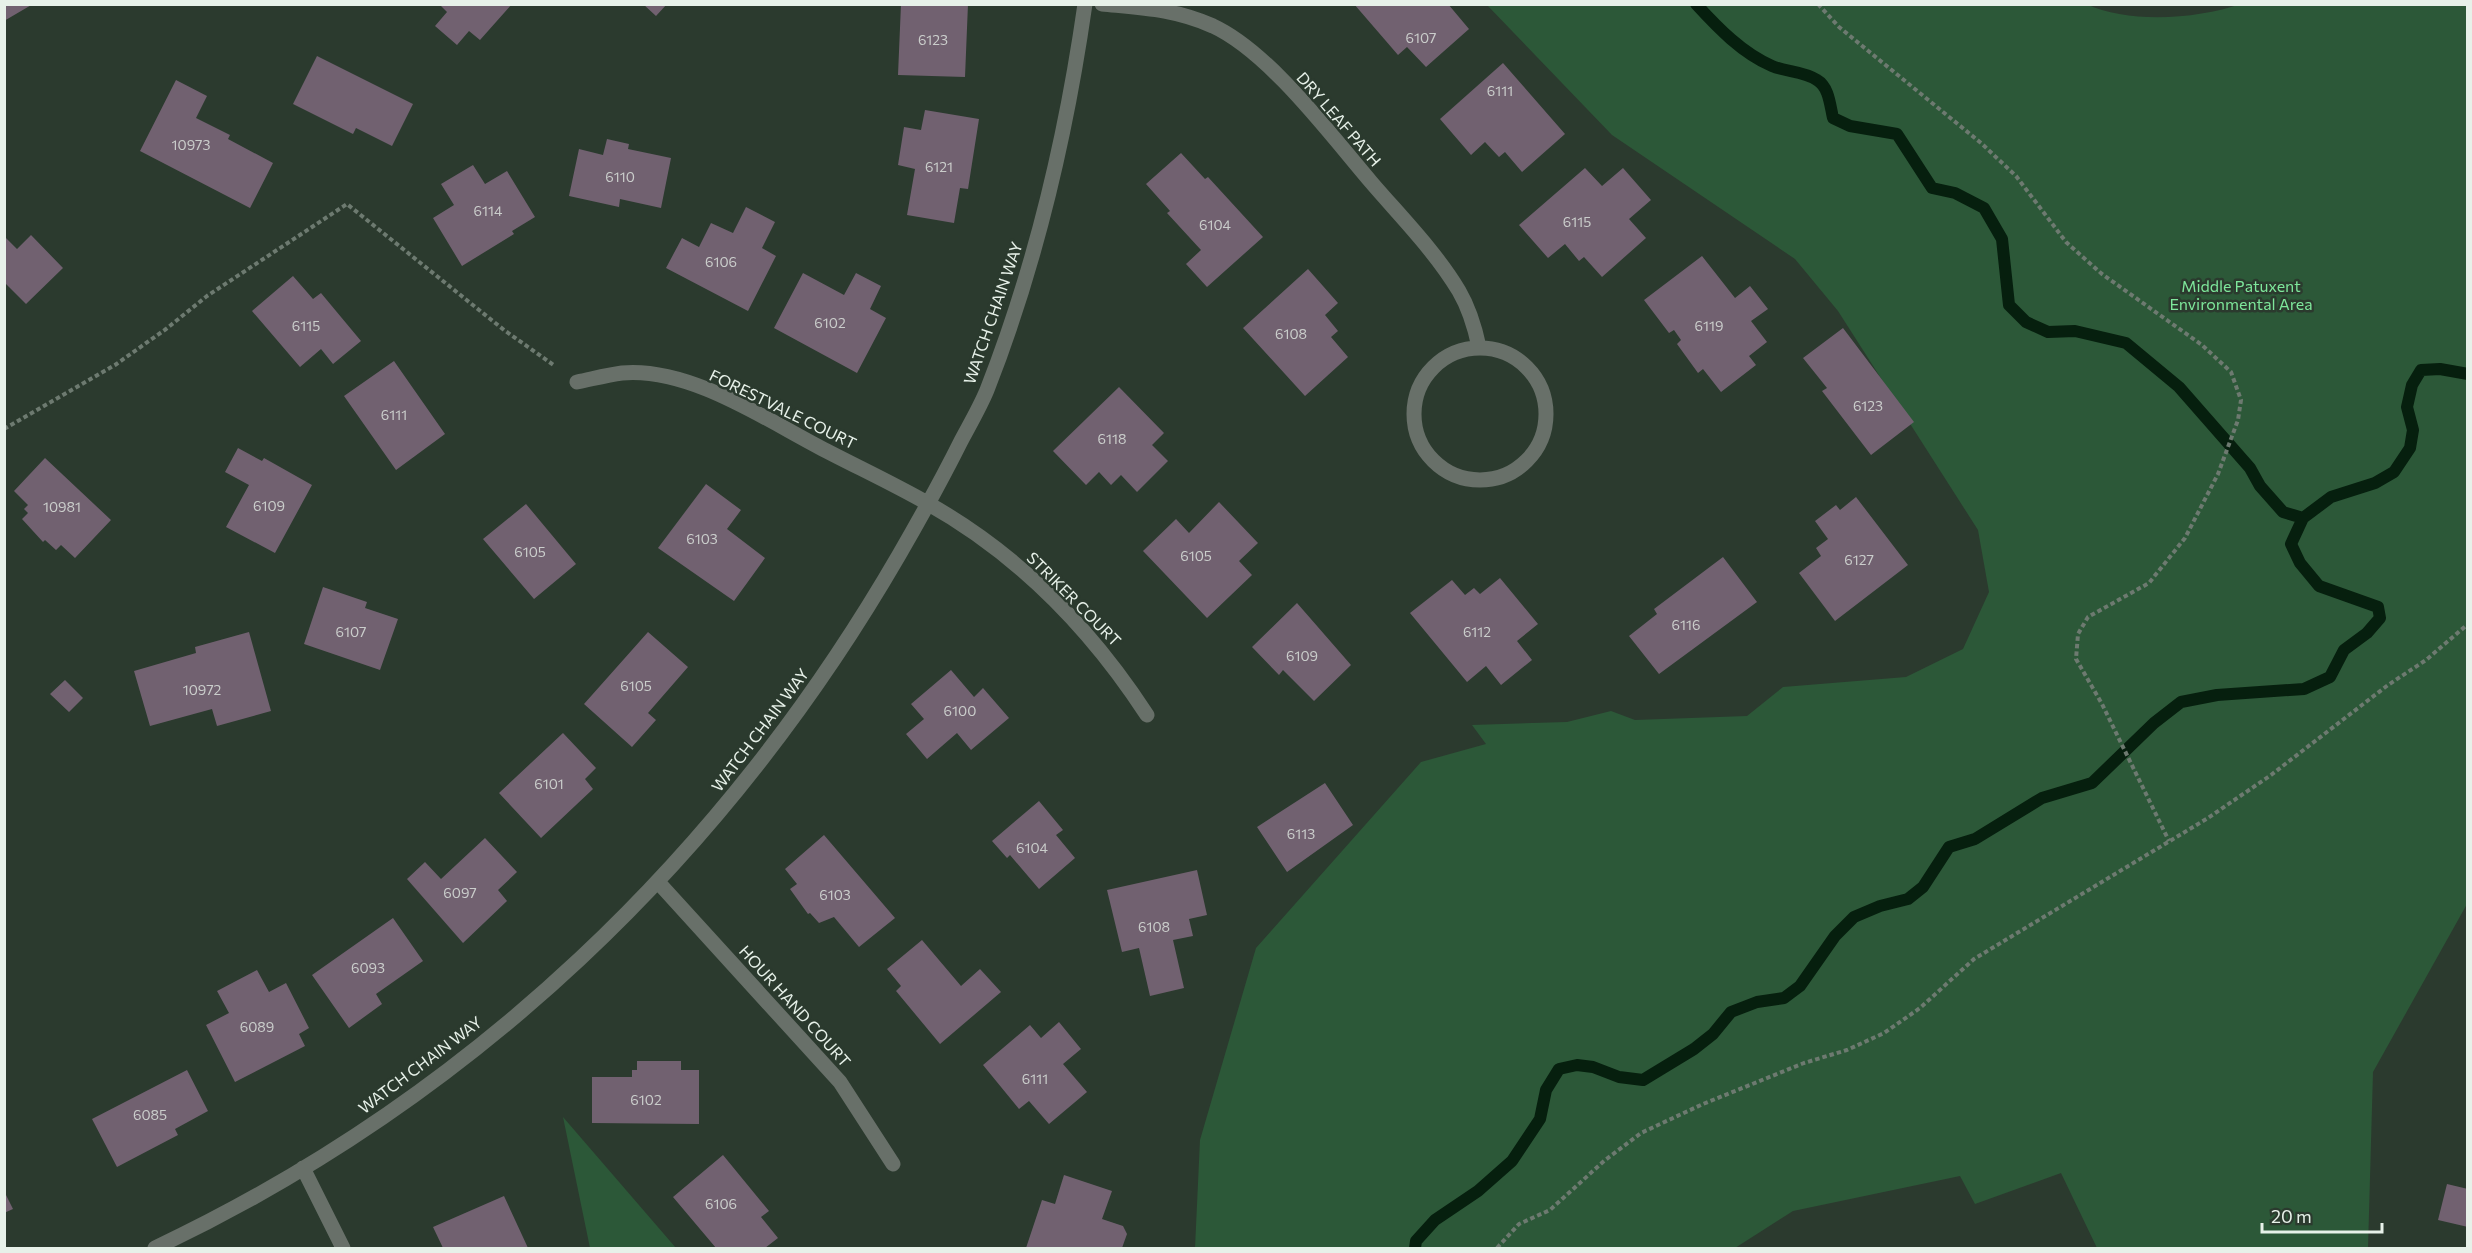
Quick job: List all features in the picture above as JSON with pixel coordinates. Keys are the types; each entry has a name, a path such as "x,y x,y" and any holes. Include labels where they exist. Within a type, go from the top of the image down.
{"street":[{"name":"WATCH CHAIN WAY","path":"155,1248 198,1228 303,1168 397,1107 477,1047 576,965 658,882 724,808 778,740 880,588 929,504 986,393 1023,286 1052,188 1071,100 1085,4"},
{"name":"DRY LEAF PATH","path":"1102,4 1170,10 1215,27 1256,56 1295,94 1439,262 1461,293 1474,325 1479,347"},
{"path":"1479,347 1505,351 1529,368 1541,386 1547,408 1545,433 1534,454 1515,471 1497,478 1477,480 1450,473 1430,457 1419,438 1414,418 1415,400 1425,377 1443,358 1462,349 1479,347"},
{"name":"FORESTVALE COURT","path":"577,382 623,373 662,376 711,390 929,504"},
{"name":"STRIKER COURT","path":"929,504 1005,555 1048,593 1093,639 1147,715"},
{"name":"HOUR HAND COURT","path":"658,882 840,1083 893,1164"},
{"path":"303,1168 343,1248"}],"path":[{"path":"1818,4 1839,27 1981,143 2016,176 2066,242 2102,274 2202,345 2231,372 2241,400 2238,420 2218,474 2185,538 2150,583 2088,617 2078,634 2076,659 2136,770 2169,841"},
{"path":"4,429 115,365 166,329 207,296 347,204 504,330 577,382"},
{"path":"1497,1248 1519,1224 1550,1210 1604,1161 1641,1134 1703,1104 1804,1063 1847,1050 1884,1033 1920,1008 1974,959 2208,818 2271,775 2388,685 2426,660 2468,624"}],"green space":[{"name":"Middle Patuxent Environmental Area","path":"2086,4 2122,15 2142,17 2184,16 2241,4 2467,5 2467,904 2373,1072 2368,1248 2097,1248 2061,1173 1975,1204 1960,1176 1793,1211 1735,1248 1195,1248 1200,1140 1256,948 1421,762 1486,744 1472,725 1567,722 1611,711 1635,720 1747,716 1783,687 1906,677 1963,649 1989,592 1978,530 1838,311 1795,259 1612,135 1487,5"},
{"path":"563,1117 676,1248 590,1248"}],"building":[{"path":"4,4 33,4 4,21"},
{"path":"439,4 512,4 480,40 469,31 457,45 435,26 447,12"},
{"path":"643,4 667,4 656,16"},
{"path":"901,4 968,4 965,77 898,75"},
{"path":"1354,4 1448,4 1469,29 1426,67 1407,47 1398,55"},
{"path":"317,56 413,104 392,146 356,128 353,134 293,104"},
{"path":"1503,63 1565,134 1522,172 1505,152 1499,157 1485,142 1471,155 1440,119"},
{"path":"176,80 207,96 196,118 230,135 228,139 273,163 250,208 140,151"},
{"path":"925,110 979,119 968,189 960,188 954,223 907,215 915,169 898,165 904,127 921,130"},
{"path":"607,139 629,144 628,149 671,158 661,208 620,199 619,207 569,196 579,149 603,155"},
{"path":"1181,153 1205,179 1208,177 1263,237 1207,287 1186,264 1201,250 1167,213 1170,211 1146,184"},
{"path":"473,165 485,184 507,171 535,217 512,231 514,234 462,266 433,218 454,205 441,184"},
{"path":"1585,168 1602,186 1623,168 1651,200 1629,219 1646,238 1602,277 1584,257 1579,261 1565,244 1548,258 1519,225"},
{"path":"746,207 775,222 762,248 776,256 748,311 666,268 682,238 699,247 711,223 733,233"},
{"path":"31,235 63,268 26,304 4,282 4,236 17,249"},
{"path":"1702,256 1735,298 1750,286 1768,309 1751,321 1767,342 1749,356 1756,365 1721,392 1703,369 1698,373 1677,344 1681,340 1674,330 1669,333 1644,300"},
{"path":"1308,269 1338,303 1325,315 1338,331 1331,337 1348,357 1305,396 1243,328"},
{"path":"803,273 844,295 856,273 881,286 870,309 886,318 857,373 774,328"},
{"path":"293,276 313,299 321,293 361,341 333,364 321,349 300,367 252,311"},
{"path":"1843,328 1914,422 1871,455 1822,391 1827,388 1803,358"},
{"path":"394,361 445,434 396,470 344,396"},
{"path":"1119,387 1164,433 1152,445 1168,461 1137,492 1121,475 1111,485 1099,472 1086,485 1053,451"},
{"path":"238,448 262,461 264,458 312,485 275,553 226,527 249,485 225,472"},
{"path":"45,458 111,520 75,558 61,545 56,550 45,540 43,542 22,519 28,513 24,509 28,505 14,491"},
{"path":"706,484 741,510 727,529 765,558 734,601 658,548"},
{"path":"1856,497 1908,565 1835,621 1799,573 1821,556 1816,548 1828,539 1815,521 1836,505 1840,510"},
{"path":"1219,502 1258,543 1239,561 1252,575 1207,618 1143,551 1176,519 1189,533"},
{"path":"526,504 576,564 534,599 483,539"},
{"path":"1723,557 1757,602 1659,674 1629,636 1657,614 1654,609"},
{"path":"1500,578 1538,624 1517,641 1532,660 1501,685 1486,666 1467,682 1410,613 1452,580 1465,595 1474,588 1480,594"},
{"path":"323,587 367,602 365,608 398,619 380,670 304,644"},
{"path":"1297,603 1351,665 1314,701 1283,670 1279,675 1252,647"},
{"path":"249,632 271,711 217,726 212,709 150,726 134,671 196,653 195,647"},
{"path":"648,632 688,667 648,713 656,720 632,747 584,704"},
{"path":"951,670 974,697 983,688 1009,718 971,750 957,733 927,759 906,734 924,719 911,704"},
{"path":"65,680 83,698 69,712 50,694"},
{"path":"563,733 596,768 585,779 593,789 541,838 499,793"},
{"path":"1325,783 1353,825 1287,872 1257,827"},
{"path":"1039,801 1063,830 1056,835 1075,858 1039,889 1010,855 1007,858 992,841"},
{"path":"824,835 895,918 859,947 834,917 819,923 810,913 808,914 790,889 797,884 785,869"},
{"path":"485,838 517,872 498,890 507,901 463,943 407,879 425,862 441,879"},
{"path":"1197,870 1207,915 1189,919 1193,936 1173,940 1184,988 1150,996 1139,948 1122,952 1107,890"},
{"path":"393,918 423,961 376,994 382,1004 349,1028 312,975"},
{"path":"922,940 961,986 980,969 1001,992 940,1044 896,991 901,986 887,969"},
{"path":"257,970 269,992 286,983 309,1028 299,1034 305,1046 235,1082 206,1025 229,1013 217,991"},
{"path":"1059,1022 1081,1049 1063,1064 1087,1092 1049,1124 1029,1101 1019,1109 983,1065 1030,1025 1041,1038"},
{"path":"637,1061 681,1061 681,1070 699,1070 699,1124 592,1123 592,1077 632,1077 632,1070 637,1070"},
{"path":"187,1070 208,1111 175,1129 178,1135 117,1167 92,1119"},
{"path":"723,1155 769,1211 761,1217 778,1238 765,1248 716,1248 673,1197"},
{"path":"1064,1175 1112,1191 1102,1219 1123,1226 1127,1234 1122,1248 1026,1248 1042,1200 1055,1204"},
{"path":"2447,1184 2468,1189 2468,1227 2438,1220"},
{"path":"4,1191 13,1209 4,1213"},
{"path":"504,1196 528,1248 443,1248 433,1227"}],"waterway":[{"path":"1696,4 1722,31 1761,61 1812,77 1821,83 1828,97 1833,118 1850,126 1897,134 1932,188 1955,193 1984,208 2002,239 2009,305 2026,322 2048,332 2075,331 2126,343 2179,387 2250,468 2260,486 2283,512 2303,518"},
{"path":"1415,1248 1416,1241 1435,1220 1478,1191 1512,1161 1540,1119 1546,1090 1559,1069 1577,1065 1593,1067 1619,1077 1643,1080 1694,1049 1713,1034 1731,1012 1757,1002 1784,998 1800,986 1835,936 1854,917 1880,906 1908,899 1923,887 1949,847 1975,839 2042,798 2092,783 2154,723 2181,702 2217,695 2304,689 2330,677 2344,650 2367,633 2380,618 2378,607 2319,586 2300,563 2291,544 2303,518 2331,497 2375,483 2394,472 2410,448 2413,430 2407,407 2412,385 2421,370 2440,369 2468,374"}]}
